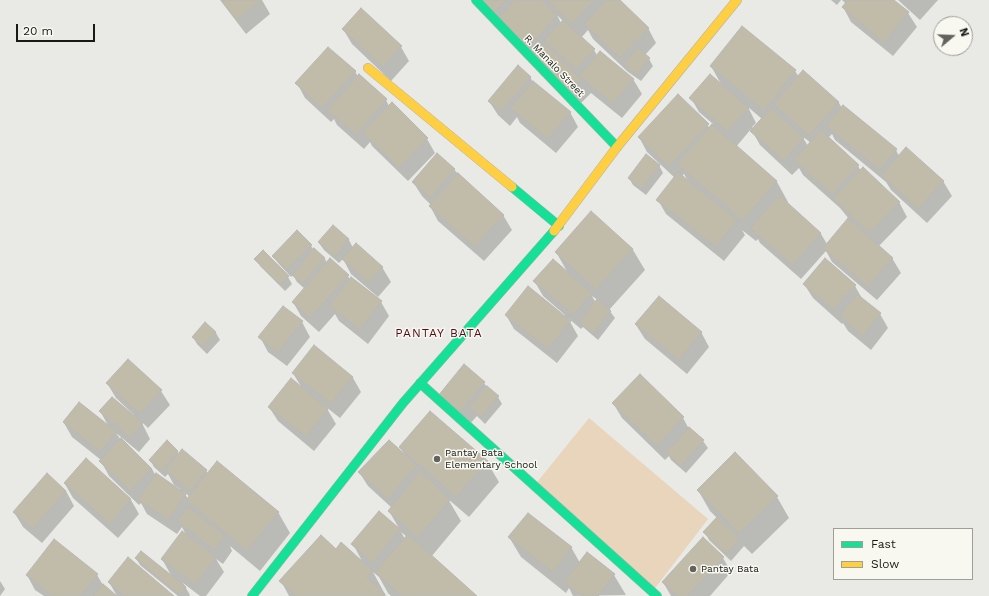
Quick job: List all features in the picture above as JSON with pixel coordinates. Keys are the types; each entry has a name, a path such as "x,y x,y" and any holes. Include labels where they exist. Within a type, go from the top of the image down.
{"street":[{"name":"R. Manalo Street","path":"476,0 617,147"},
{"path":"252,596 403,403 559,226 617,147 737,0"},
{"path":"368,68 559,226"},
{"path":"420,383 656,596"}],"shaded area":[{"path":"589,418 708,519 652,592 534,486"}],"building":[{"path":"262,0 237,20 222,1"},
{"path":"480,0 507,0 492,14"},
{"path":"515,0 541,0 558,15 527,49 496,21"},
{"path":"547,0 595,0 572,24"},
{"path":"606,0 620,0 649,28 620,58 584,24"},
{"path":"848,0 894,0 909,12 884,43 842,7"},
{"path":"361,8 402,46 383,67 342,29"},
{"path":"563,20 595,49 576,70 544,40"},
{"path":"742,26 796,70 764,111 710,66"},
{"path":"544,43 581,79 568,93 530,57"},
{"path":"328,47 356,71 322,108 295,83"},
{"path":"637,47 650,58 636,75 624,64"},
{"path":"600,51 634,79 613,104 579,76"},
{"path":"518,65 531,77 501,112 488,101"},
{"path":"803,70 839,102 809,136 773,104"},
{"path":"359,74 387,99 356,135 327,110"},
{"path":"710,74 749,108 728,132 689,98"},
{"path":"533,81 571,112 548,139 510,108"},
{"path":"678,94 709,124 669,167 638,137"},
{"path":"392,102 428,138 399,168 362,132"},
{"path":"843,105 897,149 880,170 826,126"},
{"path":"771,108 804,138 784,161 750,131"},
{"path":"712,124 777,181 743,221 677,164"},
{"path":"821,130 859,165 832,195 794,160"},
{"path":"906,147 944,181 918,209 881,175"},
{"path":"437,153 455,169 431,198 412,182"},
{"path":"646,154 660,165 642,189 628,178"},
{"path":"863,167 900,202 869,233 833,198"},
{"path":"678,172 737,220 716,247 656,200"},
{"path":"458,173 504,215 475,247 429,206"},
{"path":"779,195 821,233 793,266 750,228"},
{"path":"591,211 633,249 596,290 555,252"},
{"path":"848,218 893,258 868,287 823,248"},
{"path":"333,225 349,239 335,257 318,242"},
{"path":"297,230 312,245 287,270 272,256"},
{"path":"356,243 383,267 369,283 342,259"},
{"path":"314,248 325,258 303,284 292,275"},
{"path":"263,250 289,276 280,285 254,259"},
{"path":"330,258 349,275 310,318 292,302"},
{"path":"825,258 856,285 833,310 803,284"},
{"path":"553,259 592,293 573,315 533,281"},
{"path":"351,277 382,301 360,330 329,306"},
{"path":"528,286 571,321 548,349 505,315"},
{"path":"857,294 881,313 863,336 839,316"},
{"path":"659,296 702,332 679,360 635,324"},
{"path":"597,299 611,311 593,334 579,322"},
{"path":"283,306 303,321 278,353 258,337"},
{"path":"205,322 216,332 203,347 192,337"},
{"path":"314,345 353,377 331,404 292,373"},
{"path":"128,359 162,390 140,414 106,383"},
{"path":"464,364 485,382 458,414 438,396"},
{"path":"640,374 684,417 657,446 612,403"},
{"path":"291,378 328,409 306,437 268,407"},
{"path":"487,386 499,396 481,417 469,407"},
{"path":"112,397 143,423 130,438 99,411"},
{"path":"79,402 117,432 100,452 63,422"},
{"path":"430,411 488,461 456,497 399,447"},
{"path":"689,427 704,440 681,466 666,453"},
{"path":"121,438 152,469 130,491 99,461"},
{"path":"167,440 178,451 161,471 149,460"},
{"path":"389,440 417,465 388,499 358,472"},
{"path":"182,449 207,470 190,491 165,470"},
{"path":"735,452 778,496 739,534 697,490"},
{"path":"86,458 131,499 110,524 64,483"},
{"path":"217,461 279,512 247,551 186,500"},
{"path":"420,470 450,500 418,538 388,511"},
{"path":"47,473 66,491 33,529 13,512"},
{"path":"156,473 186,494 168,521 138,499"},
{"path":"188,507 225,536 214,550 177,521"},
{"path":"379,511 400,529 373,563 351,544"},
{"path":"528,513 572,547 553,573 508,537"},
{"path":"717,517 740,539 726,554 703,532"},
{"path":"182,531 216,557 195,585 161,559"},
{"path":"408,534 477,596 401,596 375,572"},
{"path":"321,535 336,549 341,542 373,571 367,577 385,594 383,596 296,596 279,581"},
{"name":"Pantay Bata","path":"703,537 724,557 688,596 678,596 662,582"},
{"path":"54,539 98,574 81,596 52,596 26,575"},
{"path":"141,551 186,587 180,595 135,558"},
{"path":"587,552 615,574 598,596 582,596 564,582"},
{"path":"128,557 174,596 124,596 108,582"},
{"path":"103,584 117,596 93,596"}],"traffic: fast":[{"path":"476,0 617,147"},
{"path":"512,187 559,226"},
{"path":"252,596 403,403 554,231"},
{"path":"420,383 657,596"}],"traffic: slow":[{"path":"554,231 617,147 737,0"},
{"path":"368,68 512,187"}],"place":[{"name":"Pantay Bata Elementary School","path":"437,459"},
{"name":"Pantay Bata","path":"693,569"}],"district":[{"name":"PANTAY BATA","path":"439,333"}]}
